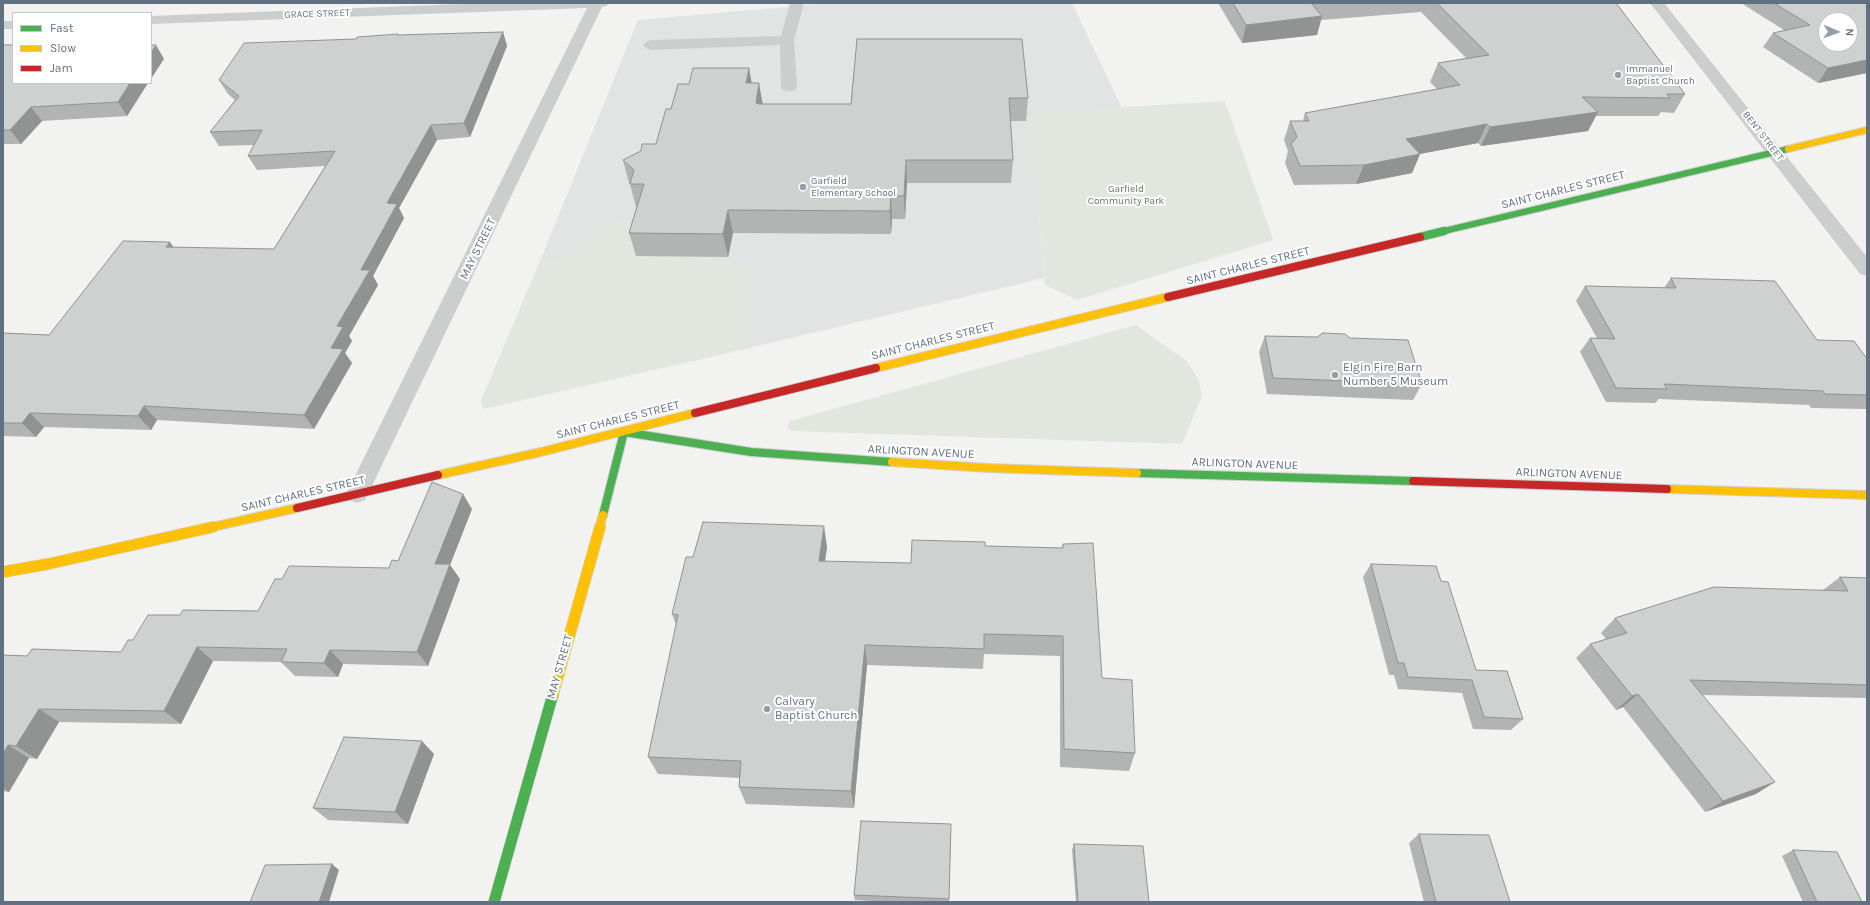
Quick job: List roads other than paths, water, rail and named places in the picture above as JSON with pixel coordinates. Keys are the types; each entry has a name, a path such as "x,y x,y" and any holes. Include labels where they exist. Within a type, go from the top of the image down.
{"street":[{"name":"MAY STREET","path":"357,494 597,3"},
{"name":"GRACE STREET","path":"152,20 602,3"},
{"path":"789,87 788,40 797,3"},
{"name":"BENT STREET","path":"1657,3 1867,270"},
{"path":"651,46 788,40"},
{"name":"SAINT CHARLES STREET","path":"3,572 48,564 624,432 987,340 1867,130"},
{"name":"MAY STREET","path":"494,902 608,495 624,432"},
{"name":"ARLINGTON AVENUE","path":"624,432 751,452 790,456 988,468 1867,495"}],"place":[{"name":"Immanuel Baptist Church","path":"1618,75"},
{"name":"Garfield Elementary School","path":"803,187"},
{"name":"Elgin Fire Barn Number 5 Museum","path":"1335,375"},
{"name":"Calvary Baptist Church","path":"767,709"}],"park label":[{"name":"Garfield Community Park","path":"1126,194"}]}
